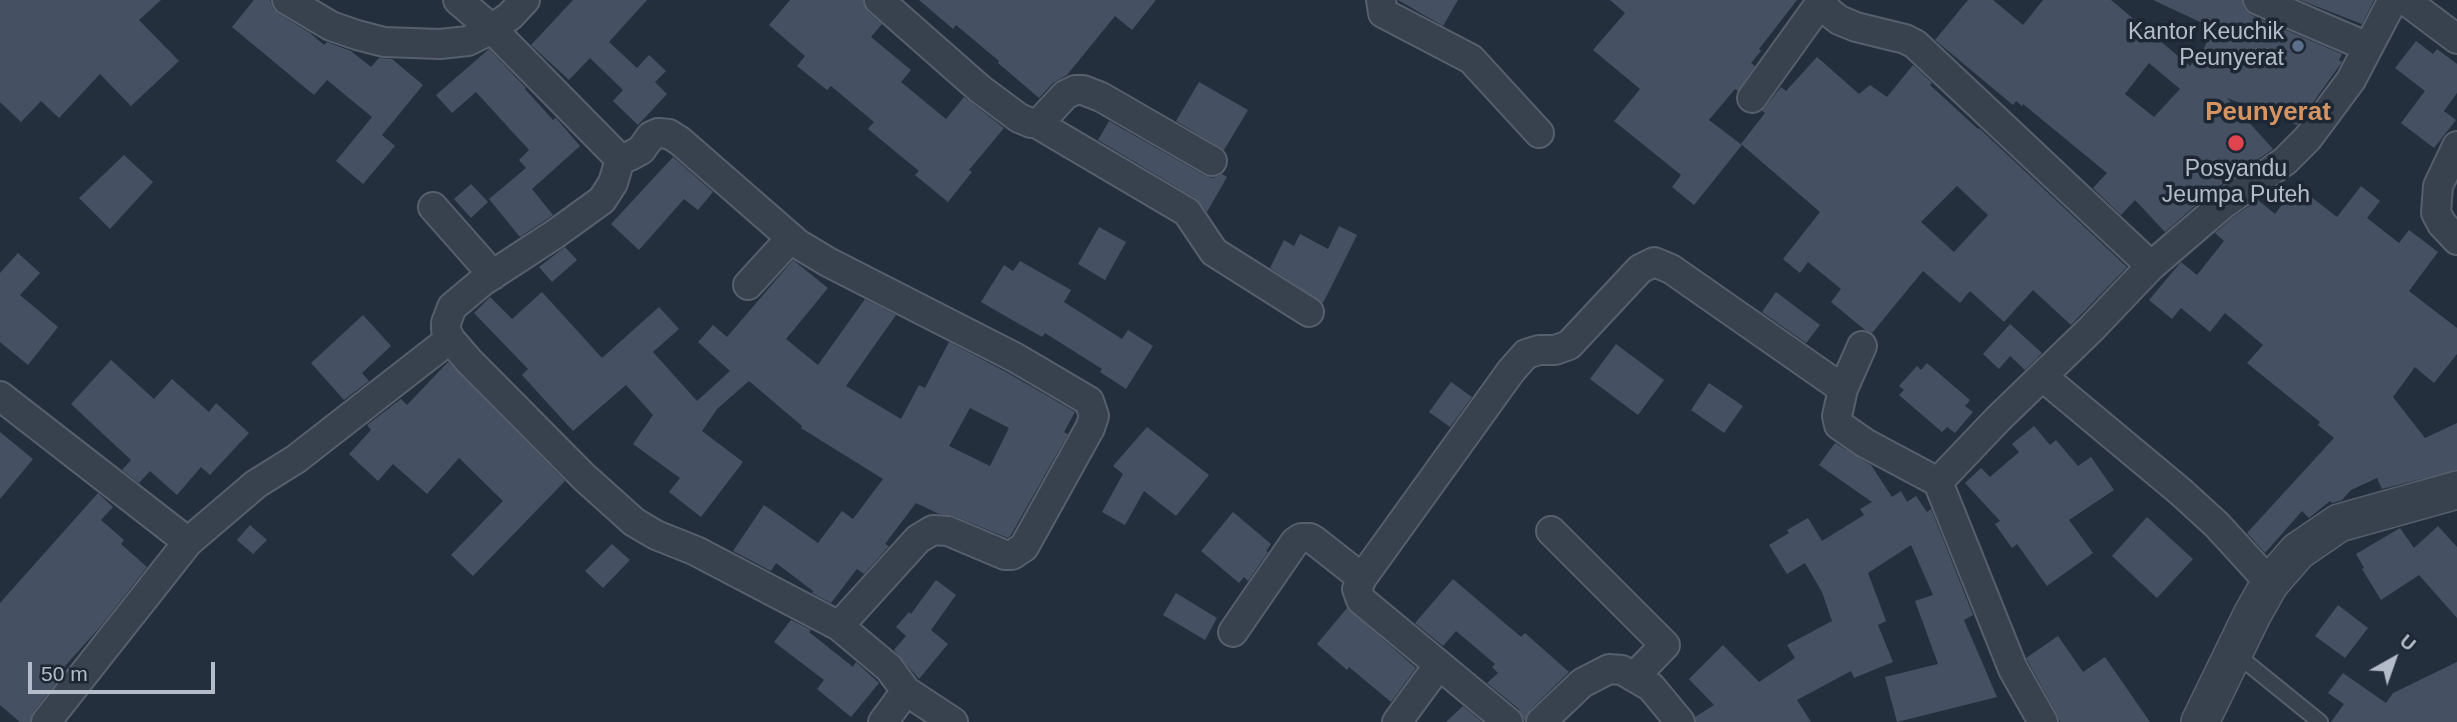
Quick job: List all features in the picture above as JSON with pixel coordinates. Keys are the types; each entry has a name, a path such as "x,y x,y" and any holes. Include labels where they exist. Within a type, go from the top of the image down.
{"street":[{"path":"287,0 331,26 384,42 440,44 468,41 492,29 510,16 525,0"},
{"path":"458,0 492,29 620,159"},
{"path":"879,0 980,89 1019,118 1036,123 1187,212 1214,252 1309,312"},
{"path":"1381,0 1383,13 1471,59 1539,133"},
{"path":"2258,0 2368,47"},
{"path":"1938,482 1998,418 2043,377 2151,266 2222,205 2285,161 2308,138 2351,80 2393,0"},
{"path":"2404,0 2457,39"},
{"path":"1752,98 1820,1 1829,12 1847,24 1915,44 2151,266"},
{"path":"1036,123 1045,118 1065,95 1075,90 1083,90 1101,97 1212,161"},
{"path":"620,159 641,150 651,136 658,133 670,134 699,156 791,238 828,262 1016,358 1089,401 1094,416 1090,428 1024,547 1018,552 1004,555 948,531 933,530 918,539 839,626"},
{"path":"2457,146 2438,186 2436,214 2457,240"},
{"path":"620,159 613,183 601,200 452,307 446,323 450,339 564,457 634,522 656,536 696,551 839,626 889,668 906,691 953,722"},
{"path":"433,207 493,275"},
{"path":"748,285 791,238"},
{"path":"1508,722 1361,600 1357,589 1511,371 1526,354 1569,345 1647,264 1661,263 1843,388"},
{"path":"46,722 188,542 256,484 296,459 450,339"},
{"path":"1862,346 1843,388 1837,416 1839,425 1865,443 1938,482 2013,669 2043,722"},
{"path":"2043,377 2181,492 2217,525 2270,583"},
{"path":"0,396 188,542"},
{"path":"2200,722 2270,583 2298,551 2339,523 2457,490"},
{"path":"1551,531 1665,646 1635,676"},
{"path":"1233,632 1295,542 1301,538 1315,541 1363,578"},
{"path":"1396,722 1438,666"},
{"path":"1541,722 1582,683 1609,669 1622,670 1651,687 1680,722"},
{"path":"883,722 906,691"}],"lane":[{"path":"2235,653 2320,722"}],"building":[{"path":"0,0 161,0 139,20 179,61 131,106 100,74 59,118 41,101 21,122 0,102"},
{"path":"254,0 270,0 273,9 279,14 324,45 327,42 351,51 371,67 379,58 392,59 423,85 382,135 395,146 363,184 336,161 372,117 327,80 314,95 232,27"},
{"path":"573,0 647,0 609,42 637,68 649,55 666,71 655,82 667,94 638,125 613,101 623,90 590,58 569,80 531,45"},
{"path":"790,0 863,0 868,12 882,24 871,37 911,70 901,82 946,119 964,97 1004,128 969,170 972,172 948,202 915,175 919,171 868,129 874,122 831,86 827,90 797,66 805,56 769,25"},
{"path":"919,0 1156,0 1132,30 1115,16 1067,75 1053,83 1039,98 956,25 953,29"},
{"path":"1398,0 1458,0 1443,26"},
{"path":"1610,0 1797,0 1759,49 1761,51 1751,63 1755,66 1738,91 1735,89 1709,120 1742,145 1694,205 1672,187 1681,175 1614,121 1640,89 1593,50 1625,13"},
{"path":"1968,0 1993,0 2023,25 2043,0 2111,0 2190,66 2204,48 2213,28 2153,0 2242,0 2244,9 2251,15 2342,54 2339,60 2342,62 2297,125 2227,98 2273,149 2212,191 2165,232 2135,200 2121,215 2093,188 2107,173 2023,104 2022,106 2016,101 2013,105 1935,40","holes":["2149,63 2180,89 2154,117 2125,94"]},
{"path":"2300,0 2374,0 2362,24"},
{"path":"2416,41 2433,54 2437,49 2457,64 2457,93 2444,111 2456,120 2434,148 2401,123 2425,91 2395,68"},
{"path":"489,49 580,146 532,189 553,215 520,237 489,199 526,168 519,160 529,150 476,92 452,113 436,95"},
{"path":"1817,57 1859,94 1870,85 1887,97 1913,65 1932,83 1930,85 2127,267 2071,325 2033,290 2004,322 1970,291 1960,303 1923,271 1872,333 1865,330 1831,302 1841,289 1808,262 1800,273 1783,259 1820,212 1741,144 1781,87 1786,91","holes":["1957,186 1988,215 1954,252 1921,222"]},
{"path":"1199,82 1248,110 1224,150 1176,121"},
{"path":"1109,121 1204,175 1213,178 1222,174 1227,177 1207,212 1195,198 1098,140"},
{"path":"124,155 153,182 110,229 79,198"},
{"path":"673,157 713,192 698,210 684,199 639,250 611,224"},
{"path":"471,184 488,202 471,218 454,199"},
{"path":"2297,186 2337,217 2361,186 2380,201 2367,218 2399,243 2409,230 2438,252 2409,291 2457,328 2457,354 2434,383 2415,367 2393,397 2425,438 2457,423 2457,470 2382,489 2377,478 2351,490 2342,500 2332,503 2330,501 2309,518 2302,511 2265,553 2247,533 2334,438 2318,425 2320,422 2247,363 2263,345 2225,313 2210,332 2181,308 2172,319 2149,300 2181,262 2197,275 2224,241 2215,233 2232,218 2258,200 2275,214"},
{"path":"1339,226 1357,235 1323,303 1270,268 1284,240 1294,246 1300,234 1328,249"},
{"path":"1099,227 1126,242 1105,280 1078,264"},
{"path":"565,247 577,260 552,282 539,267"},
{"path":"18,253 40,273 20,295 58,327 28,365 0,342 0,273"},
{"path":"793,260 828,288 786,339 818,365 865,299 896,315 846,386 901,419 919,385 925,388 949,342 1075,412 1064,432 1068,434 1008,538 954,516 939,514 916,503 885,544 889,546 864,574 857,569 831,603 812,593 813,591 776,563 771,571 733,551 764,505 818,543 842,511 853,519 883,479 801,428 802,426 749,381 717,409 702,431 743,462 701,517 669,492 680,478 633,444 653,415 626,385 573,431 522,375 528,369 474,313 490,297 512,319 542,292 602,358 659,307 679,329 653,352 697,401 730,371 698,342 713,325 727,337","holes":["970,408 1009,428 990,466 949,446"]},
{"path":"1020,261 1071,290 1064,302 1122,339 1128,330 1153,346 1126,389 1100,372 1102,369 1045,333 1042,337 981,302 1004,265 1013,271"},
{"path":"1776,292 1820,325 1806,343 1762,312"},
{"path":"363,315 391,346 362,373 369,381 344,400 311,363"},
{"path":"2010,324 2042,353 2025,370 2010,356 1999,369 1983,354"},
{"path":"1616,344 1664,380 1638,415 1590,379"},
{"path":"111,360 154,399 172,379 209,412 216,403 249,433 210,475 201,467 177,495 150,471 139,483 122,470 131,460 71,404"},
{"path":"448,362 565,481 473,576 451,555 503,501 459,458 427,494 393,464 378,481 349,454 371,430 367,425 401,399 407,405"},
{"path":"1927,363 1970,400 1965,406 1973,412 1955,433 1947,427 1942,432 1899,395 1904,390 1899,386 1917,366 1921,370"},
{"path":"1451,382 1472,397 1450,427 1429,412"},
{"path":"1709,383 1743,406 1724,433 1691,410"},
{"path":"2034,426 2050,445 2056,440 2078,466 2091,457 2114,490 2069,520 2093,553 2047,586 2017,544 2012,548 1995,524 2000,521 1965,483 1981,468 1990,477 2019,452 2012,444"},
{"path":"1147,427 1209,475 1176,516 1144,491 1125,525 1102,512 1123,474 1113,466"},
{"path":"0,432 33,459 0,499"},
{"path":"1835,443 1871,465 1892,497 1901,491 1907,502 1916,496 1927,512 1931,509 1973,615 1964,620 1997,697 1897,722 1885,677 1938,664 1915,601 1933,595 1911,545 1868,573 1886,621 1878,625 1893,662 1854,678 1851,671 1797,700 1811,722 1696,722 1695,717 1714,705 1689,679 1723,645 1759,682 1795,658 1787,645 1832,621 1822,592 1805,563 1787,574 1769,545 1808,518 1822,541 1864,515 1860,509 1872,502 1819,465"},
{"path":"98,493 113,507 101,520 124,540 121,544 147,567 100,627 56,676 59,679 33,712 30,722 20,722 0,705 0,603"},
{"path":"1233,512 1271,544 1248,581 1244,577 1239,583 1201,551"},
{"path":"2147,517 2193,559 2157,598 2112,556"},
{"path":"250,525 267,540 253,554 237,540"},
{"path":"2438,526 2457,547 2457,618 2419,575 2381,600 2356,554 2400,528 2414,548"},
{"path":"612,544 630,560 603,588 585,571"},
{"path":"1453,579 1521,637 1525,633 1569,672 1530,710 1525,722 1519,709 1487,683 1498,673 1492,667 1495,664 1456,631 1443,646 1415,623"},
{"path":"936,580 956,595 931,630 948,644 919,679 894,650 906,636 896,627 909,612 911,614"},
{"path":"1176,593 1217,618 1205,640 1163,615"},
{"path":"2338,605 2368,628 2345,658 2315,636"},
{"path":"1347,608 1416,668 1391,702 1317,644"},
{"path":"791,620 811,630 809,632 853,667 856,662 879,683 851,717 817,689 824,680 774,642"},
{"path":"2058,636 2083,672 2105,657 2150,722 2060,722 2026,658"},
{"path":"2457,662 2457,722 2331,722 2344,704 2328,693 2343,673 2386,703 2393,693"},
{"path":"1463,706 1482,722 1446,722"}],"place":[{"name":"Kantor Keuchik Peunyerat","path":"2298,46"},
{"name":"Posyandu Jeumpa Puteh","path":"2236,143"}],"district":[{"name":"Peunyerat","path":"2268,113"}]}
